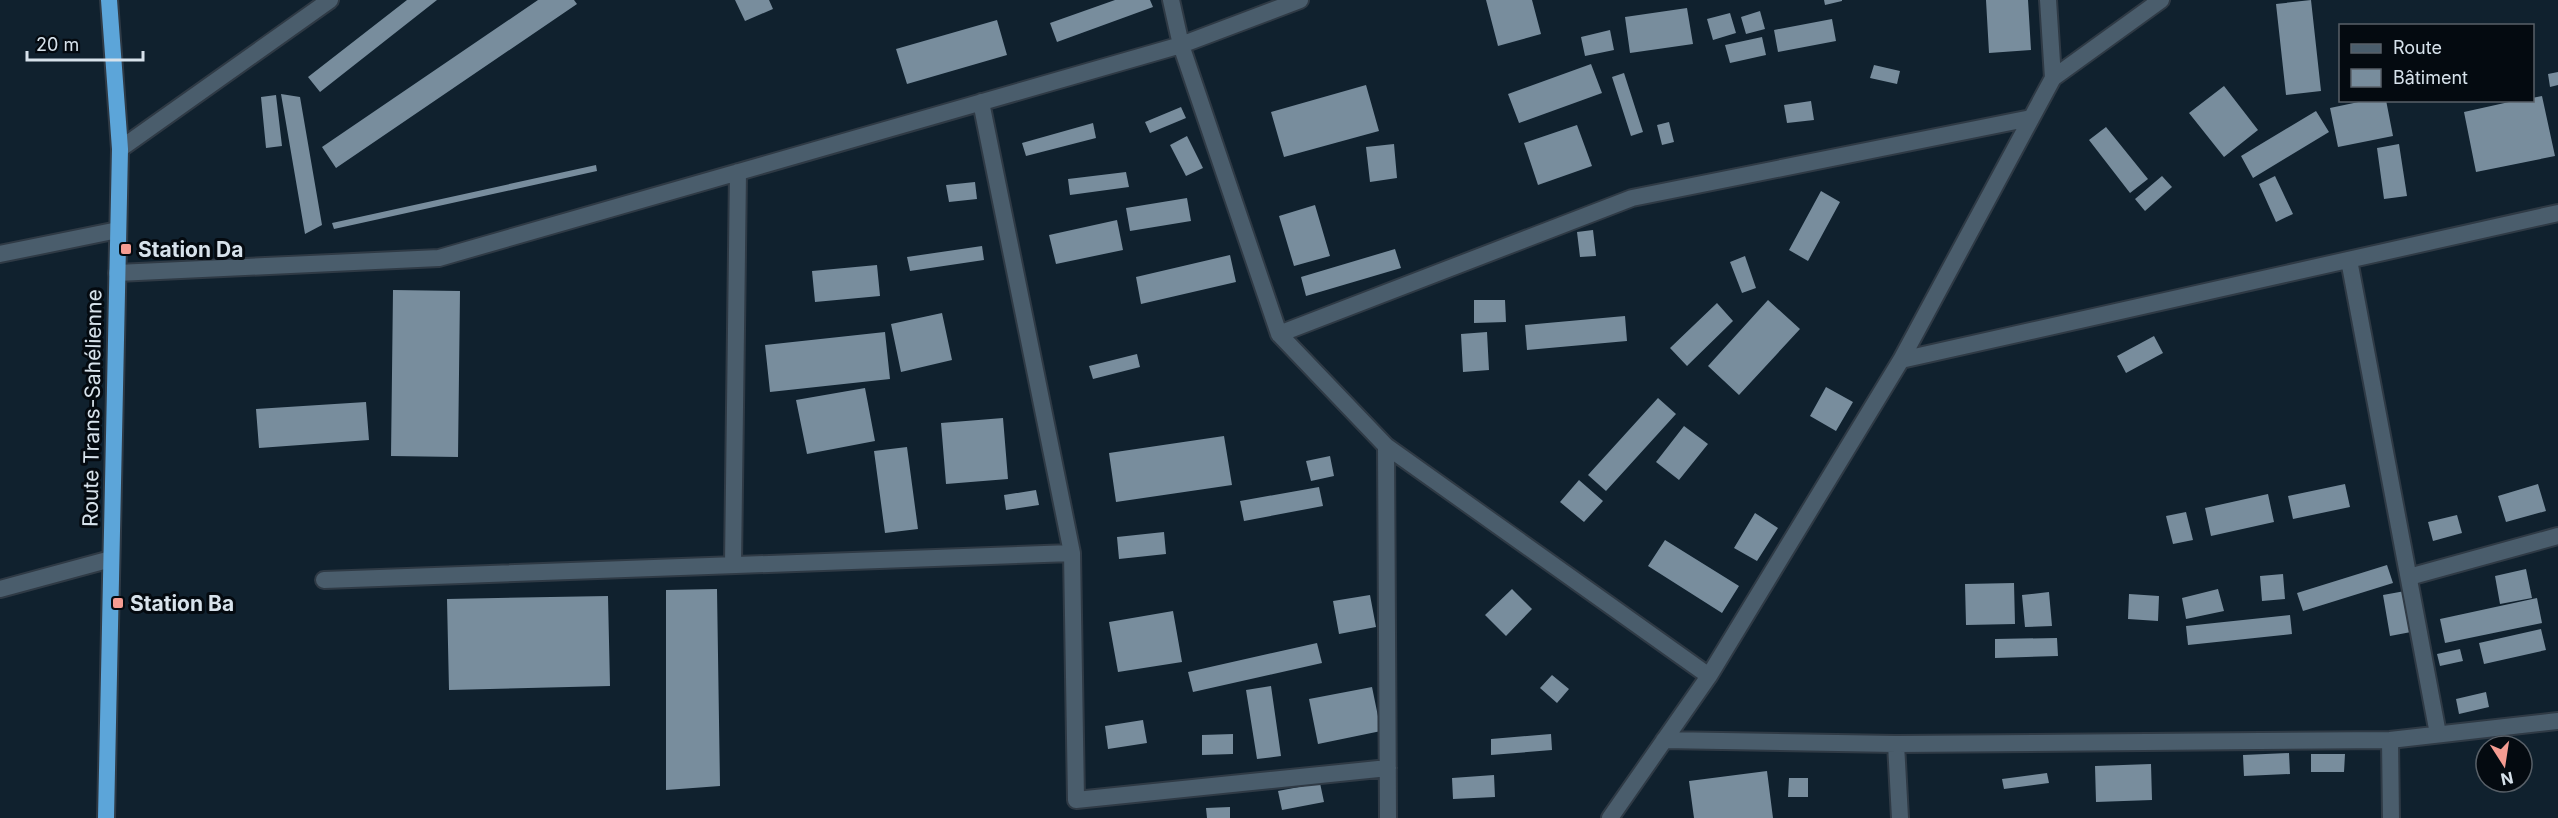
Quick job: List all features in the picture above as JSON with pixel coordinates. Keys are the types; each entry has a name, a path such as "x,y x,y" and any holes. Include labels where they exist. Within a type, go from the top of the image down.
{"highway":[{"name":"Route Trans-Sahélienne","path":"106,818 120,149 109,0"}],"street":[{"path":"120,149 330,0"},
{"path":"1171,0 1181,45 1279,334 1386,446 1709,676"},
{"path":"117,273 439,258 1181,45 1300,0"},
{"path":"2048,0 2053,78"},
{"path":"1610,818 1709,676 1901,360 2053,78 2161,0"},
{"path":"981,102 1072,553 1076,800 1388,768"},
{"path":"1279,334 1632,198 2031,118"},
{"path":"733,565 738,172"},
{"path":"1901,360 2558,213"},
{"path":"0,254 118,230"},
{"path":"2349,260 2438,735"},
{"path":"1386,446 1388,818"},
{"path":"2409,578 2558,536"},
{"path":"324,580 1072,553"},
{"path":"0,589 111,559"},
{"path":"1665,740 1896,744 2390,740 2558,721"},
{"path":"2390,740 2391,818"},
{"path":"1896,744 1900,818"}],"building":[{"path":"407,0 437,0 320,92 308,77"},
{"path":"538,0 574,0 577,4 336,168 322,147"},
{"path":"735,0 769,0 773,9 745,21"},
{"path":"1115,0 1150,0 1153,7 1057,42 1050,23"},
{"path":"1486,0 1532,0 1541,34 1498,46"},
{"path":"1824,0 1842,0 1842,1 1825,5"},
{"path":"1986,0 2028,0 2031,50 1989,53"},
{"path":"2311,0 2321,91 2286,95 2276,4"},
{"path":"1687,8 1693,44 1630,53 1625,17"},
{"path":"1760,11 1765,29 1746,34 1741,17"},
{"path":"1730,13 1736,33 1713,40 1707,19"},
{"path":"1832,19 1836,41 1778,52 1774,30"},
{"path":"997,20 1007,55 907,84 896,49"},
{"path":"1610,30 1614,50 1585,56 1581,37"},
{"path":"1762,37 1766,55 1730,63 1725,45"},
{"path":"1591,64 1602,93 1519,123 1508,94"},
{"path":"1874,65 1900,71 1897,84 1870,78"},
{"path":"2558,72 2558,85 2550,87 2548,74"},
{"path":"1624,73 1643,132 1631,136 1612,77"},
{"path":"1366,85 1379,131 1284,157 1271,112"},
{"path":"2224,86 2258,130 2224,157 2189,113"},
{"path":"281,94 300,97 322,225 305,234"},
{"path":"276,95 282,146 266,148 261,97"},
{"path":"2542,96 2555,156 2476,172 2464,112 2509,102 2534,102 2534,98"},
{"path":"1811,101 1814,120 1787,123 1784,105"},
{"path":"2358,102 2386,102 2393,136 2338,147 2330,108"},
{"path":"1181,107 1186,118 1150,133 1145,122"},
{"path":"2316,111 2329,132 2253,178 2241,156"},
{"path":"1669,122 1674,142 1662,145 1657,125"},
{"path":"1093,123 1096,138 1026,156 1022,143"},
{"path":"1577,125 1592,166 1538,185 1524,143"},
{"path":"2106,127 2148,179 2130,193 2089,140"},
{"path":"1187,136 1203,168 1186,176 1170,145"},
{"path":"1394,144 1397,178 1370,182 1366,147"},
{"path":"2399,144 2407,196 2384,199 2377,148"},
{"path":"596,165 597,171 334,229 332,223"},
{"path":"1126,172 1129,187 1070,195 1068,179"},
{"path":"2162,176 2172,187 2145,211 2135,199"},
{"path":"2275,176 2293,214 2276,222 2259,184"},
{"path":"975,182 977,199 949,202 946,185"},
{"path":"1821,191 1840,202 1808,261 1789,250"},
{"path":"1187,198 1191,221 1130,231 1126,208"},
{"path":"1315,205 1330,256 1294,266 1279,216"},
{"path":"1117,220 1123,250 1056,264 1049,235"},
{"path":"1593,230 1596,256 1580,257 1577,232"},
{"path":"982,246 984,260 910,271 907,257"},
{"path":"1395,249 1401,268 1306,296 1301,277"},
{"path":"1230,255 1236,282 1141,304 1136,277"},
{"path":"1745,256 1756,288 1742,293 1730,262"},
{"path":"877,265 880,296 815,302 812,271"},
{"path":"393,290 460,291 458,457 391,456"},
{"path":"1474,300 1505,300 1506,322 1474,323"},
{"path":"1768,300 1800,329 1739,395 1708,366"},
{"path":"1717,303 1733,321 1687,366 1670,348"},
{"path":"942,313 952,360 901,372 891,324"},
{"path":"1625,316 1627,341 1527,350 1525,325"},
{"path":"885,332 890,379 770,392 765,345"},
{"path":"1487,332 1489,370 1463,372 1461,334"},
{"path":"2154,336 2163,353 2126,373 2117,356"},
{"path":"1137,354 1140,367 1093,379 1089,366"},
{"path":"1826,387 1853,402 1836,431 1810,416"},
{"path":"865,388 875,441 807,454 796,400"},
{"path":"1658,398 1676,414 1606,491 1588,475"},
{"path":"366,402 369,440 259,448 256,409"},
{"path":"1003,418 1008,479 946,484 941,423"},
{"path":"1684,426 1708,444 1679,480 1656,462"},
{"path":"1224,436 1232,485 1116,502 1109,453"},
{"path":"907,447 918,529 885,533 874,451"},
{"path":"1330,456 1334,476 1311,481 1306,461"},
{"path":"1579,480 1603,501 1584,522 1560,502"},
{"path":"2345,484 2350,507 2293,519 2288,496"},
{"path":"2538,484 2546,511 2506,522 2498,496"},
{"path":"1319,487 1323,506 1244,521 1240,501"},
{"path":"1036,490 1039,505 1006,510 1004,495"},
{"path":"2268,494 2274,522 2211,536 2205,508"},
{"path":"2186,512 2193,540 2173,544 2166,516"},
{"path":"1755,513 1778,528 1757,561 1734,548"},
{"path":"2457,515 2462,533 2433,541 2428,522"},
{"path":"1164,532 1166,554 1119,559 1117,537"},
{"path":"1665,540 1739,586 1722,613 1648,566"},
{"path":"2387,565 2393,583 2303,611 2297,593"},
{"path":"2526,569 2532,598 2500,604 2495,576"},
{"path":"2283,574 2285,599 2262,601 2260,576"},
{"path":"2014,583 2015,624 1966,625 1965,584"},
{"path":"717,589 720,786 666,790 666,590"},
{"path":"1512,589 1532,609 1506,636 1485,615"},
{"path":"2218,589 2224,611 2186,619 2182,598"},
{"path":"2405,591 2411,632 2390,636 2383,595"},
{"path":"2049,592 2052,626 2025,627 2022,595"},
{"path":"2129,594 2159,596 2158,621 2128,619"},
{"path":"1370,595 1376,627 1339,634 1333,601"},
{"path":"608,596 610,686 449,690 447,599"},
{"path":"2537,598 2542,623 2445,643 2440,619"},
{"path":"1173,611 1182,662 1118,672 1109,622"},
{"path":"2290,615 2292,634 2188,645 2186,626"},
{"path":"2541,629 2546,650 2484,664 2479,643"},
{"path":"2057,638 2058,656 1995,658 1995,639"},
{"path":"1317,643 1322,663 1193,692 1188,672"},
{"path":"2460,649 2463,661 2440,666 2437,654"},
{"path":"1552,675 1569,689 1557,703 1540,688"},
{"path":"1271,686 1281,756 1257,759 1246,690"},
{"path":"1372,687 1381,731 1318,744 1309,699"},
{"path":"2486,692 2489,707 2459,714 2456,699"},
{"path":"1143,720 1147,743 1108,749 1105,726"},
{"path":"1233,734 1233,754 1202,755 1202,735"},
{"path":"1551,734 1552,750 1491,755 1491,739"},
{"path":"2289,753 2290,774 2244,776 2243,755"},
{"path":"2311,754 2345,754 2344,772 2311,772"},
{"path":"2151,764 2152,800 2096,802 2095,766"},
{"path":"1767,771 1773,818 1694,818 1689,781"},
{"path":"2047,773 2049,783 2004,789 2002,779"},
{"path":"1494,775 1495,797 1453,799 1452,778"},
{"path":"1789,778 1808,778 1808,797 1788,797"},
{"path":"1320,783 1324,802 1282,810 1278,791"},
{"path":"1230,807 1230,818 1207,818 1206,808"}],"place":[{"name":"Station Da","path":"126,249"},
{"name":"Station Ba","path":"118,603"}]}
